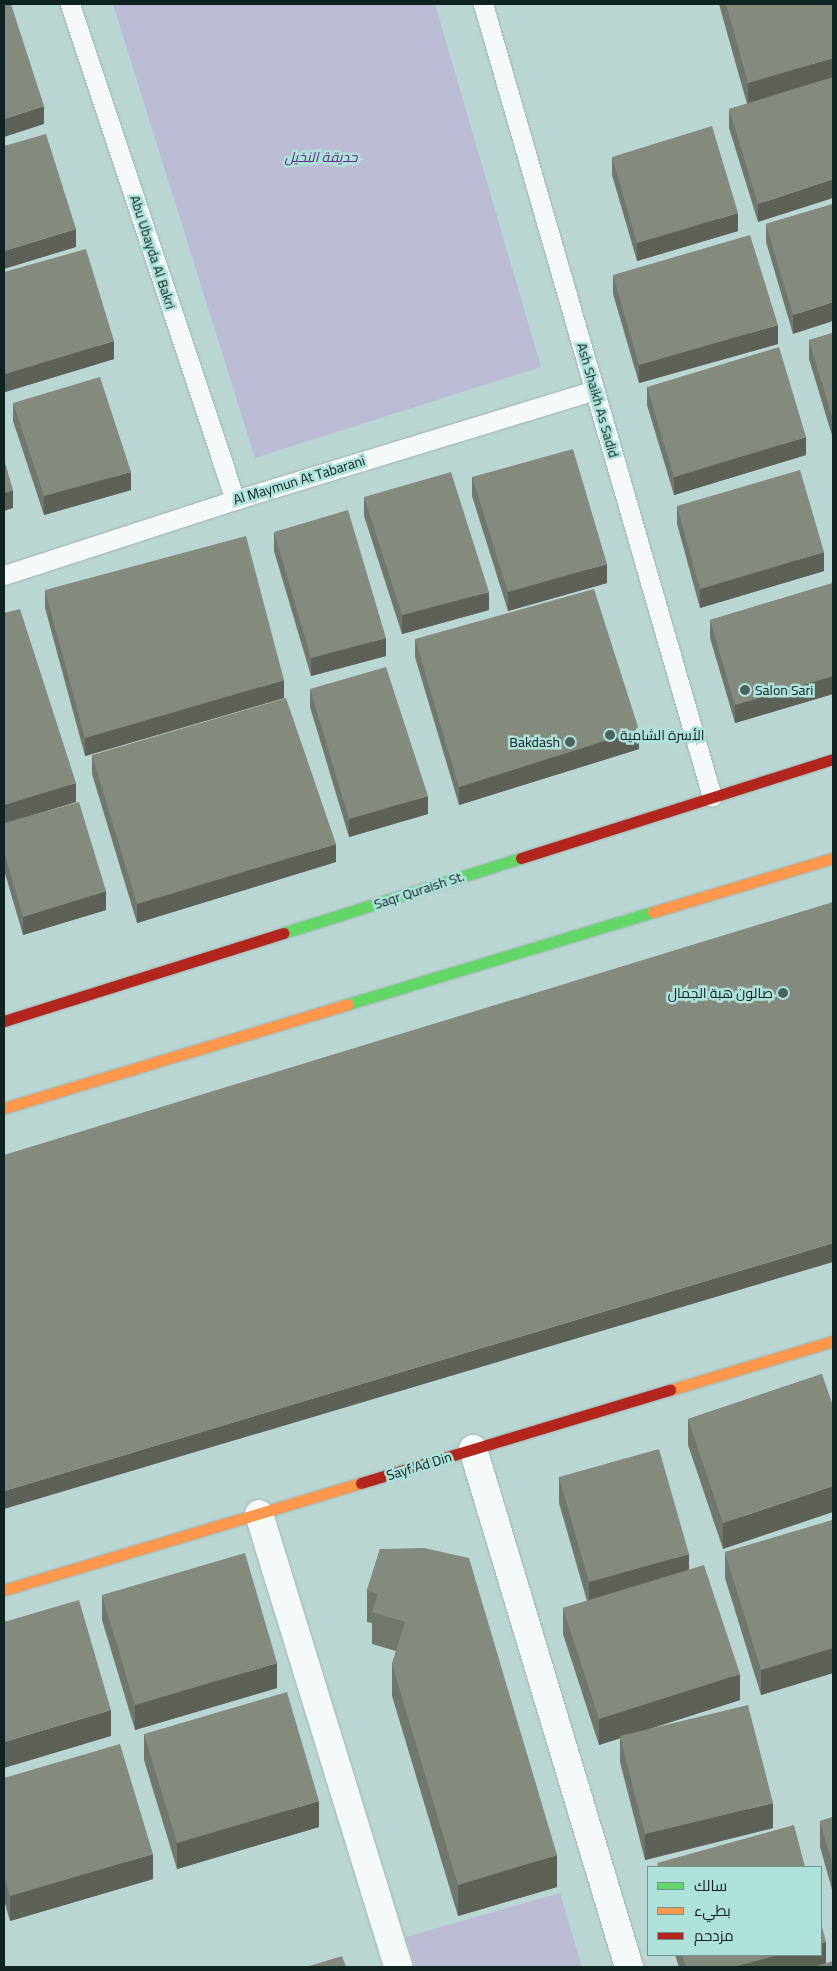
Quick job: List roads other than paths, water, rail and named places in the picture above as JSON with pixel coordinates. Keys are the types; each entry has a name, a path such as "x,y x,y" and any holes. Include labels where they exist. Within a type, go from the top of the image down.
{"street":[{"name":"Saqr Quraish St.","path":"4,1022 833,759"},
{"path":"4,1108 833,858"},
{"name":"Sayf Ad Din","path":"4,1590 833,1341"},
{"path":"473,1449 629,1967"},
{"path":"259,1514 398,1967"}],"lane":[{"name":"Abu Ubayda Al Bakri","path":"70,4 235,500"},
{"name":"Ash Shaikh As Sadid","path":"483,4 712,797"},
{"name":"Al Maymun At Tabarani","path":"4,575 235,500 595,390"}],"place":[{"name":"Salon Sari","path":"745,690"},
{"name":"الأسرة الشامية","path":"610,735"},
{"name":"Bakdash","path":"570,742"},
{"name":"صالون هبة الجمال","path":"783,993"}],"park label":[{"name":"حديقة النخيل","path":"321,157"}]}
